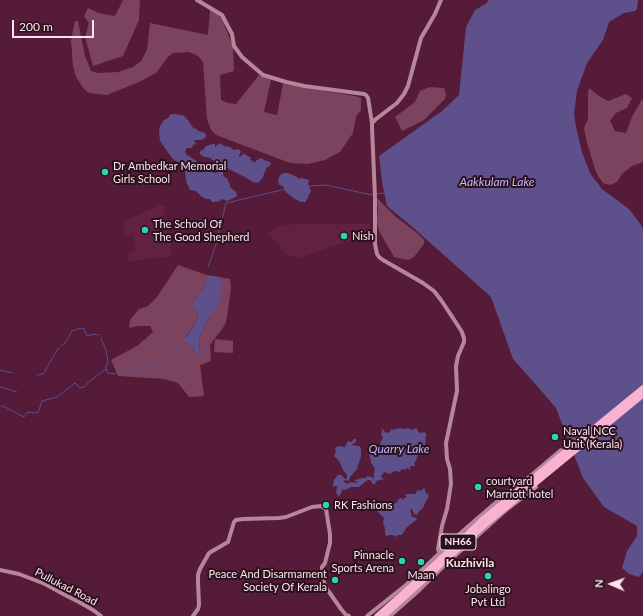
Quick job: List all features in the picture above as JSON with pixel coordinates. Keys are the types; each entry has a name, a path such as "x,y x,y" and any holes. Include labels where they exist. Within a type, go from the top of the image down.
{"highway":[{"name":"NH66","path":"377,616 443,558 483,519 533,483 566,452 643,388"},
{"name":"NH66","path":"566,452 643,395"},
{"name":"NH66","path":"384,616 414,590 443,558"}],"street":[{"path":"197,0 222,15 232,34 234,46 242,57 263,75 304,86 364,94 368,98 372,123 376,254 383,260 424,283 434,291 462,332 464,338 456,366 457,391 446,443 451,484 438,549 443,558"},
{"path":"372,123 380,114 391,108 404,94 408,86 421,38 435,14 441,0"},
{"path":"390,616 416,593 464,530 507,493 566,452"},
{"path":"367,616 505,511 533,483"},
{"path":"193,616 199,605 198,575 200,569 209,552 228,542 236,520 286,517 312,507 321,506 326,509 330,534 330,543 325,563 322,567 323,580 327,589 341,609 346,615 350,616"},
{"name":"Pullukad Road","path":"0,570 19,574 44,584 79,602 101,616"}],"shaded area":[{"path":"123,0 140,0 139,20 123,56 93,66 85,37 89,23 84,16 88,8 98,13 115,16"},
{"path":"210,10 216,12 222,19 233,47 234,71 220,75 221,100 236,104 259,75 271,80 264,112 277,115 283,84 361,98 361,110 356,117 353,133 340,152 325,160 308,164 290,163 216,135 211,130 207,119 203,62 198,56 189,52 173,53 168,57 156,73 139,82 107,95 89,93 84,89 76,77 73,66 71,40 75,21 78,21 85,56 91,71 98,73 118,72 133,67 141,61 147,50 150,23 208,35"},
{"path":"430,87 444,88 446,94 445,99 424,120 402,131 395,117 415,102 420,91"},
{"path":"589,88 608,101 626,94 632,98 627,108 616,113 610,121 615,131 626,133 632,117 642,99 643,100 643,162 632,166 622,174 617,182 610,185 603,183 598,176 587,143 584,128 588,119"},
{"path":"377,198 396,217 424,240 424,244 414,257 408,260 394,257 379,231 377,222"},
{"name":"The School Of The Good Shepherd","path":"160,205 166,206 163,220 171,242 171,257 160,257 128,262 127,254 135,251 133,235 128,237 124,234 123,222"},
{"path":"294,224 370,224 369,242 348,241 298,258 287,255 267,233 280,226"},
{"path":"178,265 207,275 206,284 193,303 193,307 198,313 197,320 187,335 185,343 192,345 196,355 200,354 199,338 210,315 221,281 220,277 230,279 231,288 225,325 210,345 211,361 200,365 204,396 189,397 178,383 164,379 118,376 111,360 137,346 153,332 150,326 129,328 130,320 139,309 148,306 157,297"},
{"path":"215,339 233,341 233,353 214,352"}],"water":[{"name":"Aakkulam Lake","path":"488,0 638,0 637,9 635,11 624,13 609,22 603,40 587,63 577,91 574,114 582,152 590,173 602,189 629,209 643,229 643,572 639,577 629,574 622,568 627,551 637,536 637,526 604,507 583,478 556,408 513,359 491,297 387,206 379,156 442,111 459,95 466,27 475,10 487,3"},
{"path":"171,114 183,115 194,129 195,128 205,133 206,137 202,140 195,140 194,141 196,144 193,145 192,148 187,148 185,151 186,154 198,162 205,163 212,172 223,172 224,177 227,178 230,187 236,192 236,197 228,201 221,199 220,201 212,202 210,199 202,197 196,191 190,190 186,181 184,167 172,158 160,141 160,126"},
{"path":"221,143 224,146 230,147 234,150 239,149 241,152 239,155 240,157 245,154 251,158 250,160 254,163 261,158 270,162 271,164 267,167 262,179 258,183 253,182 222,166 220,161 215,162 200,154 200,151 206,146 215,144 216,147"},
{"path":"288,173 299,179 309,180 308,184 311,191 306,202 301,202 295,199 285,191 283,186 279,185 278,180 280,175"},
{"path":"207,275 220,277 221,290 218,308 210,315 199,338 199,357 196,355 192,345 185,343 184,341 197,320 198,313 193,307 193,303 206,284"},
{"name":"Quarry Lake","path":"381,427 386,433 390,432 391,429 393,430 399,428 413,430 417,428 420,433 425,432 427,436 425,437 426,440 423,448 425,448 425,451 422,453 421,452 421,455 417,454 418,456 414,463 415,466 411,466 409,468 411,469 410,470 407,468 405,470 400,470 401,472 395,471 390,474 384,472 381,477 384,479 376,481 375,484 368,480 359,487 351,487 345,490 343,489 339,497 336,493 337,486 333,487 334,480 338,475 341,475 345,479 347,478 347,475 339,461 334,456 336,447 343,446 344,448 348,441 351,442 356,439 356,442 351,445 359,446 361,449 361,456 357,469 350,477 349,481 346,480 343,481 344,482 348,484 349,482 357,483 358,482 355,480 366,478 367,476 374,478 375,468 371,463 369,454 374,452 377,454 383,438 381,435"},
{"name":"Quarry Lake","path":"424,488 425,492 429,496 423,508 417,515 414,514 412,509 410,510 412,517 417,518 416,520 407,527 402,535 395,537 393,535 389,535 387,537 383,523 384,518 376,509 377,507 383,509 384,507 396,503 401,498 403,500 407,497 405,495 406,494 415,494 417,489 419,491"}],"waterway":[{"path":"309,186 326,185 372,195"},
{"path":"208,267 216,244 226,203 286,189"},
{"path":"376,194 384,193"},
{"path":"61,346 65,343 72,331 78,329 84,328 87,336 95,334 99,335"},
{"path":"101,338 106,350 108,363 106,366 107,373 113,374 122,371 156,366 172,355 185,341"},
{"path":"37,375 43,374 59,348"},
{"path":"1,407 3,406 24,417 28,412 38,413 42,401 57,397 75,383 80,388 84,387 106,369"},
{"path":"0,370 12,373"},
{"path":"0,387 17,392"}],"place":[{"name":"Dr Ambedkar Memorial Girls School","path":"105,172"},
{"name":"The School Of The Good Shepherd","path":"145,230"},
{"name":"Nish","path":"344,236"},
{"name":"Naval NCC Unit (Kerala)","path":"555,437"},
{"name":"courtyard Marriott hotel","path":"478,487"},
{"name":"RK Fashions","path":"326,505"},
{"name":"Pinnacle Sports Arena","path":"402,561"},
{"name":"Maan","path":"421,562"},
{"name":"Jobalingo Pvt Ltd","path":"488,576"},
{"name":"Peace And Disarmament Society Of Kerala","path":"335,580"}],"district":[{"name":"Kuzhivila","path":"470,563"}]}
